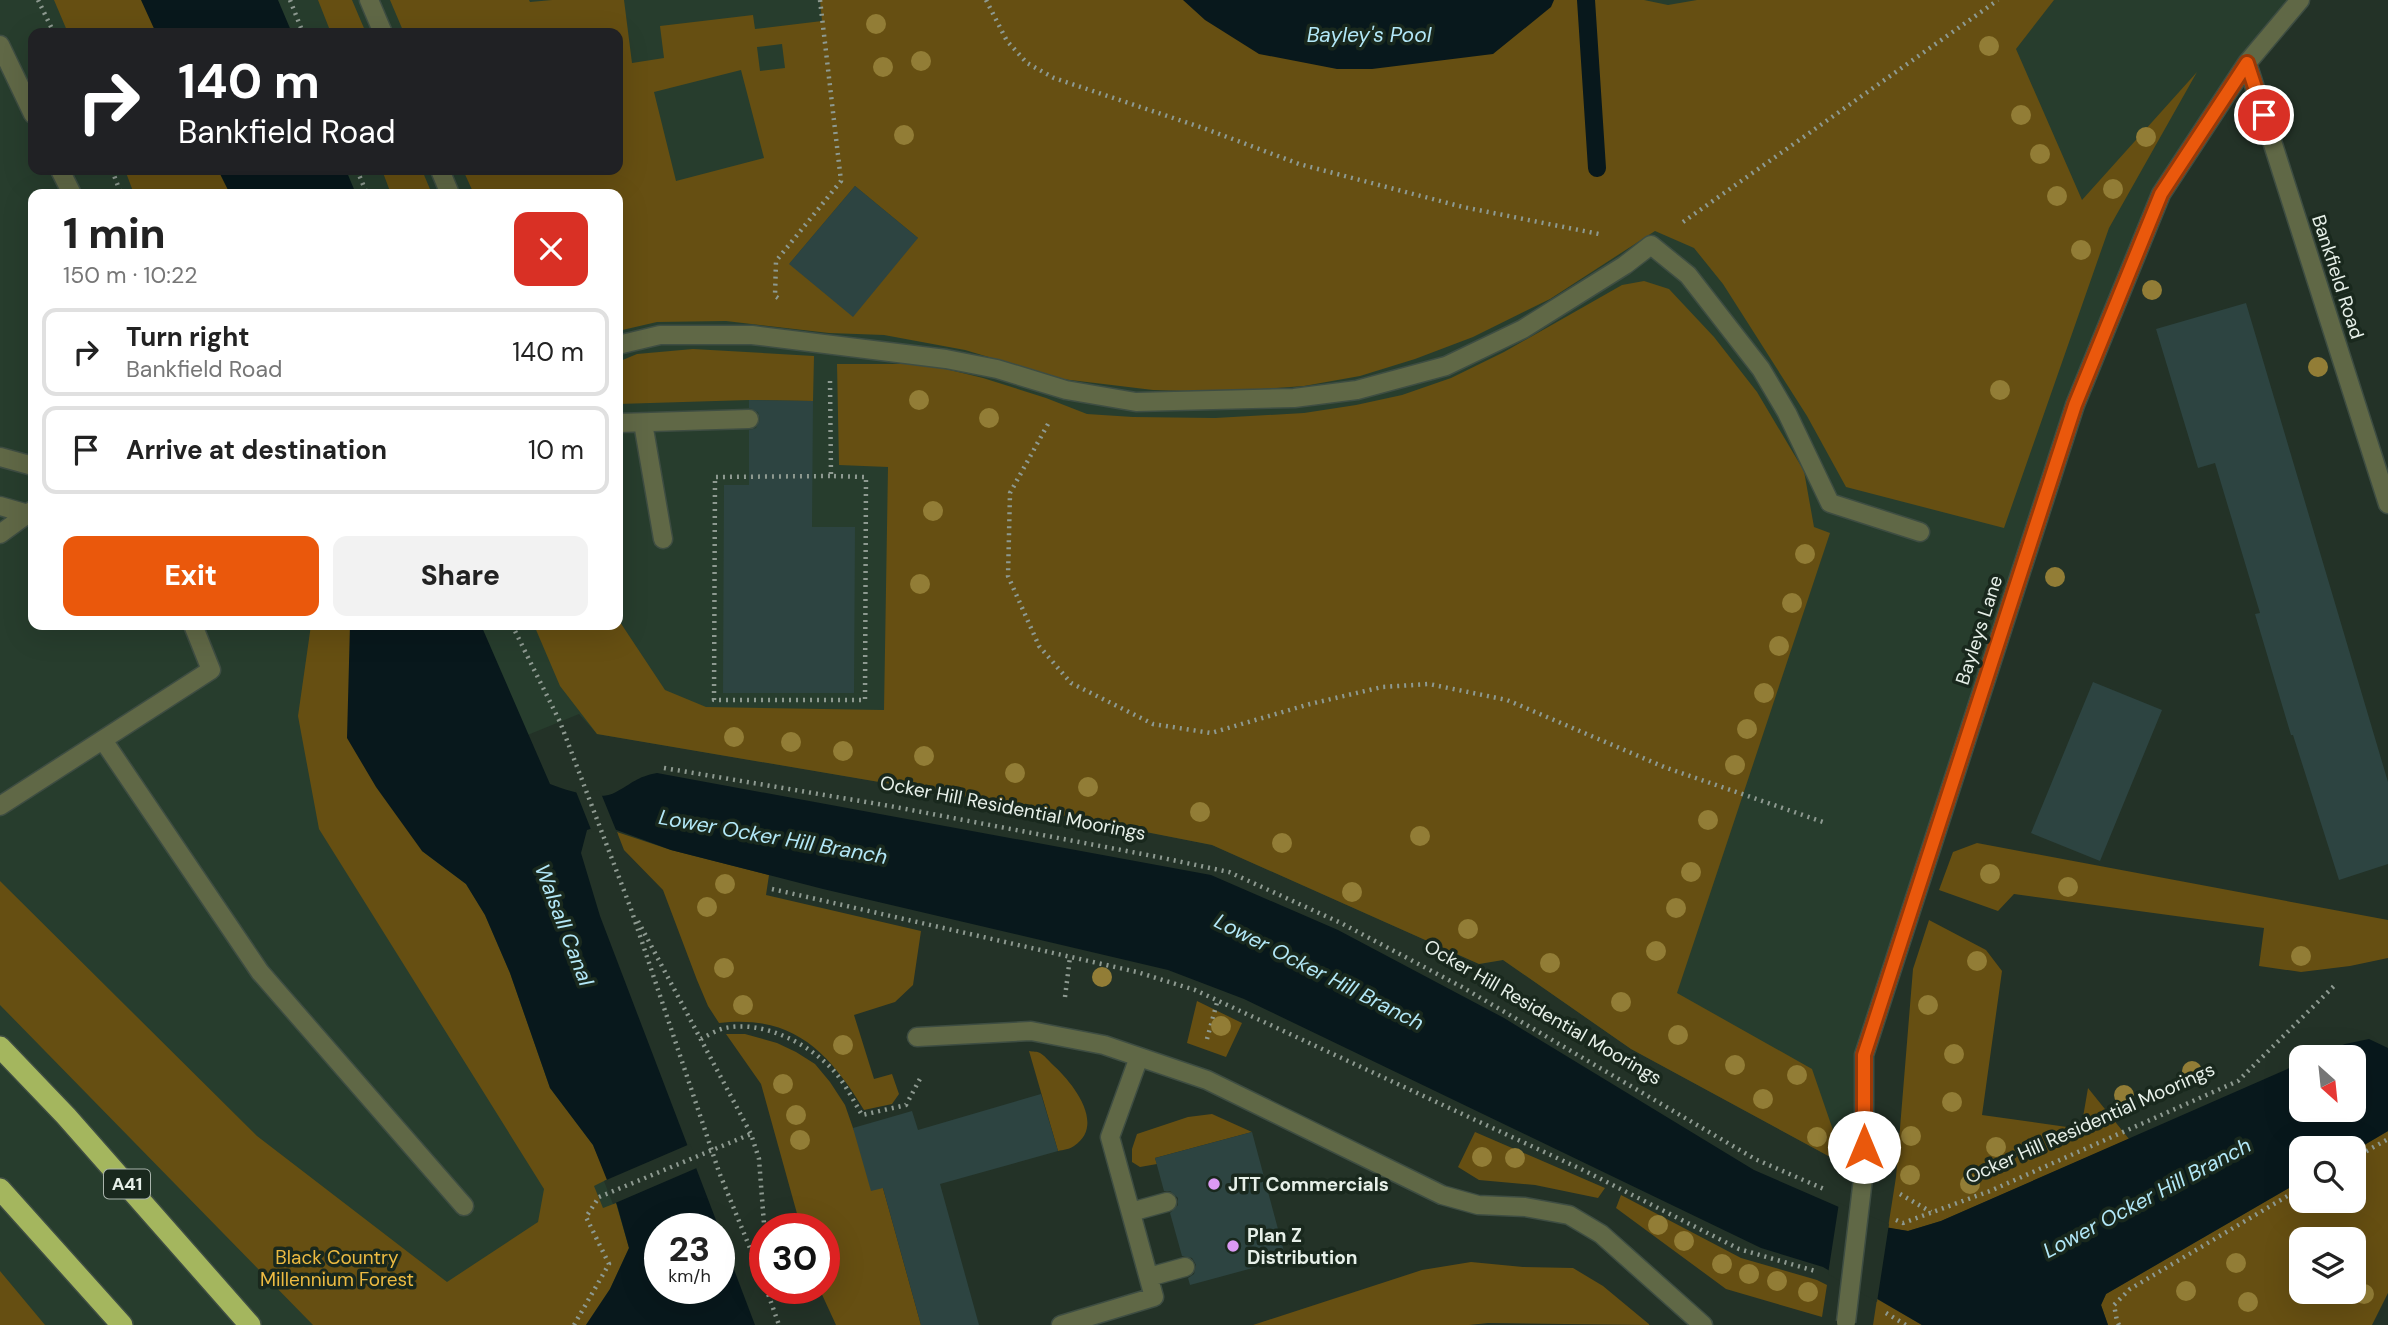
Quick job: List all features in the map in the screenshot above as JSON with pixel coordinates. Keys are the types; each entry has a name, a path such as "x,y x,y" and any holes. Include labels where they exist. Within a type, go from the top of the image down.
{"highway":[{"name":"A41","path":"0,1047 66,1116 250,1325"},
{"path":"0,1189 122,1325"}],"street":[{"path":"369,0 381,28"},
{"name":"Bayleys Lane","path":"1846,1323 1864,1170 1864,1055 2075,405 2161,194 2247,63 2301,0"},
{"path":"0,45 28,104"},
{"name":"Bankfield Road","path":"2247,63 2388,504"},
{"path":"623,344 660,335 752,335 946,359 997,369 1066,390 1136,402 1294,398 1357,390 1446,366 1523,329 1625,265 1651,244 1688,275 1761,369 1787,412 1830,503 1920,532"},
{"path":"623,423 749,419"},
{"path":"643,423 663,539"},
{"path":"0,457 28,465"},
{"path":"0,506 28,511"},
{"path":"0,534 28,514"},
{"path":"0,806 211,670 195,630"},
{"path":"103,740 260,972 464,1206"},
{"path":"917,1037 1031,1031 1104,1045 1207,1080 1442,1195 1478,1205 1525,1207 1569,1215 1601,1234 1703,1325"},
{"path":"1061,1325 1154,1297 1110,1138 1139,1056"},
{"path":"1131,1212 1167,1202"},
{"path":"1149,1277 1185,1267"}],"path":[{"path":"38,0 52,28"},
{"path":"290,0 301,28"},
{"path":"786,302 775,296 776,261 841,181 820,0"},
{"path":"986,0 1007,41 1027,64 1054,78 1206,129 1299,164 1463,207 1651,244 1998,0"},
{"path":"829,346 831,476"},
{"path":"1066,390 1010,493 1009,576 1039,646 1071,682 1153,724 1210,733 1381,687 1429,684 1507,700 1664,767 1824,822"},
{"path":"831,476 866,477 865,700 714,700 715,477 831,476"},
{"path":"514,630 560,722 631,909 719,1172 749,1244"},
{"name":"Ocker Hill Residential Moorings","path":"664,768 917,811 1229,872 1341,923 1450,981 1755,1159 1829,1191"},
{"path":"772,888 1137,972 1195,990 1583,1170 1739,1249 1820,1273"},
{"path":"631,909 751,1134 759,1159 763,1213"},
{"name":"Ocker Hill Residential Moorings","path":"1891,1218 1903,1223 1990,1191 2238,1081 2334,986"},
{"path":"701,1039 723,1029 740,1027 766,1030 791,1040 813,1052 832,1069 862,1115 906,1105 922,1074 917,1037"},
{"path":"575,1325 609,1264 586,1217 599,1197 751,1134"},
{"path":"2366,1151 2388,1139"},
{"path":"1894,1191 1932,1213"},
{"path":"2119,1325 2115,1304 2130,1289 2289,1195"},
{"path":"772,1304 779,1325"},
{"path":"1885,1312 1906,1325"}],"shaded area":[{"path":"0,0 2299,0 2161,194 2075,405 1864,1054 1864,1170 1845,1165 1631,1049 1503,960 1479,964 1212,845 973,798 597,734 579,714 493,749 655,1213 644,1213 644,1304 679,1304 705,1325 0,1325"}],"green space":[{"path":"54,0 182,0 195,28 66,28"},
{"path":"318,0 352,0 364,28 329,28"},
{"path":"390,0 624,0 632,63 664,58 660,26 753,15 755,29 822,21 820,0 1644,0 1668,5 1697,0 2054,0 2016,49 2082,200 2197,72 2109,228 2004,528 1846,487 1807,416 1723,284 1694,248 1655,231 1550,299 1473,337 1415,359 1360,376 1304,386 1221,392 1153,390 1062,379 965,350 884,335 829,333 726,321 657,322 623,330 623,189 472,189 465,175 623,175 623,28 402,28","holes":["782,44 785,68 760,71 757,47","741,70 764,158 676,181 654,92","855,186 918,238 790,263"]},
{"path":"127,175 264,175 270,189 132,189"},
{"path":"384,175 424,175 430,189 389,189"},
{"path":"1644,281 1669,289 1714,337 1757,392 1804,471 1814,527 1830,533 1677,993 1812,1069 1845,1165 1631,1049 1503,960 1479,964 1212,845 973,798 597,734 560,686 536,630 623,630 623,627 665,690 706,707 884,710 888,467 839,465 837,364 925,364 983,378 1087,414 1215,418 1304,413 1402,395 1451,378 1504,352 1622,285"},
{"path":"693,349 814,356 813,401 623,404 623,360 637,354"},
{"name":"Black Country Millennium Forest","path":"310,630 392,630 422,851 466,884 485,915 510,973 550,1088 593,1145 608,1179 594,1186 603,1208 616,1203 629,1248 610,1289 586,1325 313,1325 0,1005 0,881 257,1136 447,1282 538,1222 544,1189 319,829 298,716"},
{"path":"617,832 671,850 769,875 766,895 921,931 913,985 895,1002 854,1015 874,1079 892,1074 899,1094 892,1104 864,1110 851,1089 822,1055 806,1041 788,1031 745,1022 719,1023 697,980 663,890 624,850"},
{"path":"1977,843 2388,920 2388,958 2301,972 2259,966 2264,928 2014,894 1998,911 1939,890 1953,852"},
{"path":"1929,920 1986,950 2002,971 1982,1115 2081,1129 2088,1088 2129,1139 1941,1221 1908,1231 1888,1228 1896,1177 1913,969"},
{"path":"1197,1001 1242,1023 1226,1057 1187,1043"},
{"path":"726,1034 745,1034 777,1043 815,1064 830,1082 845,1105 853,1128 883,1188 921,1325 836,1325 826,1304 840,1304 840,1213 797,1213 761,1084"},
{"path":"1029,1051 1039,1052 1046,1058 1068,1081 1082,1103 1087,1115 1087,1126 1083,1137 1071,1148 1058,1151"},
{"path":"1212,1114 1252,1132 1155,1158 1157,1164 1140,1167 1132,1162 1132,1149 1137,1134 1188,1117"},
{"path":"2388,1131 2388,1293 2372,1325 2108,1325 2101,1305 2106,1294 2289,1188 2289,1213 2366,1213 2366,1144"},
{"path":"1475,1132 1605,1188 1598,1198 1535,1185 1479,1180 1458,1167"},
{"path":"1621,1195 1741,1258 1827,1285 1822,1317 1726,1289 1616,1208"},
{"path":"1471,1262 1573,1268 1603,1286 1650,1325 1253,1325 1422,1270"},
{"path":"0,1271 45,1325 0,1325"},
{"path":"1877,1299 1922,1325 1873,1325"}],"water":[{"path":"141,0 278,0 290,28 154,28"},
{"name":"Bayley's Pool","path":"1183,0 1554,0 1551,7 1493,54 1372,69 1337,69 1259,54 1205,20"},
{"path":"220,175 348,175 354,189 228,189"},
{"path":"350,630 483,630 550,784 574,792 601,796 616,792 639,778 657,773 1211,875 1338,930 1504,1018 1754,1170 1885,1227 1908,1231 1941,1221 2289,1068 2289,1122 2366,1122 2366,1045 2343,1045 2369,1039 2388,1048 2388,1131 2366,1144 2366,1136 2289,1136 2289,1188 2106,1294 2101,1305 2108,1325 1922,1325 1823,1267 1761,1248 1244,999 1168,970 823,889 671,850 603,825 587,830 581,853 600,916 713,1213 644,1213 644,1304 735,1304 735,1272 755,1325 586,1325 610,1289 629,1248 617,1205 593,1145 550,1088 510,973 485,915 466,884 422,851 376,787 347,738"}],"pier":[{"path":"575,789 600,791 618,835 603,829 592,832"},
{"path":"690,1144 699,1167 613,1204 604,1181"},
{"path":"1839,1203 1889,1224 1877,1302 1828,1274"}],"building":[{"path":"855,186 918,238 853,317 789,264"},
{"path":"2246,303 2388,782 2388,864 2339,880 2291,735 2255,614 2260,613 2215,463 2198,468 2156,329"},
{"path":"749,400 813,401 812,527 855,527 854,693 723,693 724,485 749,485 749,430 756,428 760,419 758,412 749,408"},
{"path":"2093,682 2162,710 2100,861 2031,833"},
{"path":"1041,1094 1058,1151 940,1184 979,1325 921,1325 883,1188 871,1191 853,1128 912,1111 918,1130"},
{"path":"1252,1132 1286,1259 1190,1285 1188,1278 1194,1274 1196,1265 1192,1258 1182,1256 1170,1213 1178,1205 1178,1198 1170,1191 1164,1191 1155,1158"}],"waterway":[{"path":"1586,0 1597,168"}],"place":[{"name":"JTT Commercials","path":"1214,1184"},
{"name":"Plan Z Distribution","path":"1233,1246"}],"route":[{"path":"1864,1147 1864,1055 2075,405 2161,194 2247,63 2264,115"}],"water label":[{"name":"Lower Ocker Hill Branch","path":"773,837"},
{"name":"Walsall Canal","path":"564,925"},
{"name":"Lower Ocker Hill Branch","path":"1319,972"},
{"name":"Lower Ocker Hill Branch","path":"2147,1198"}]}
